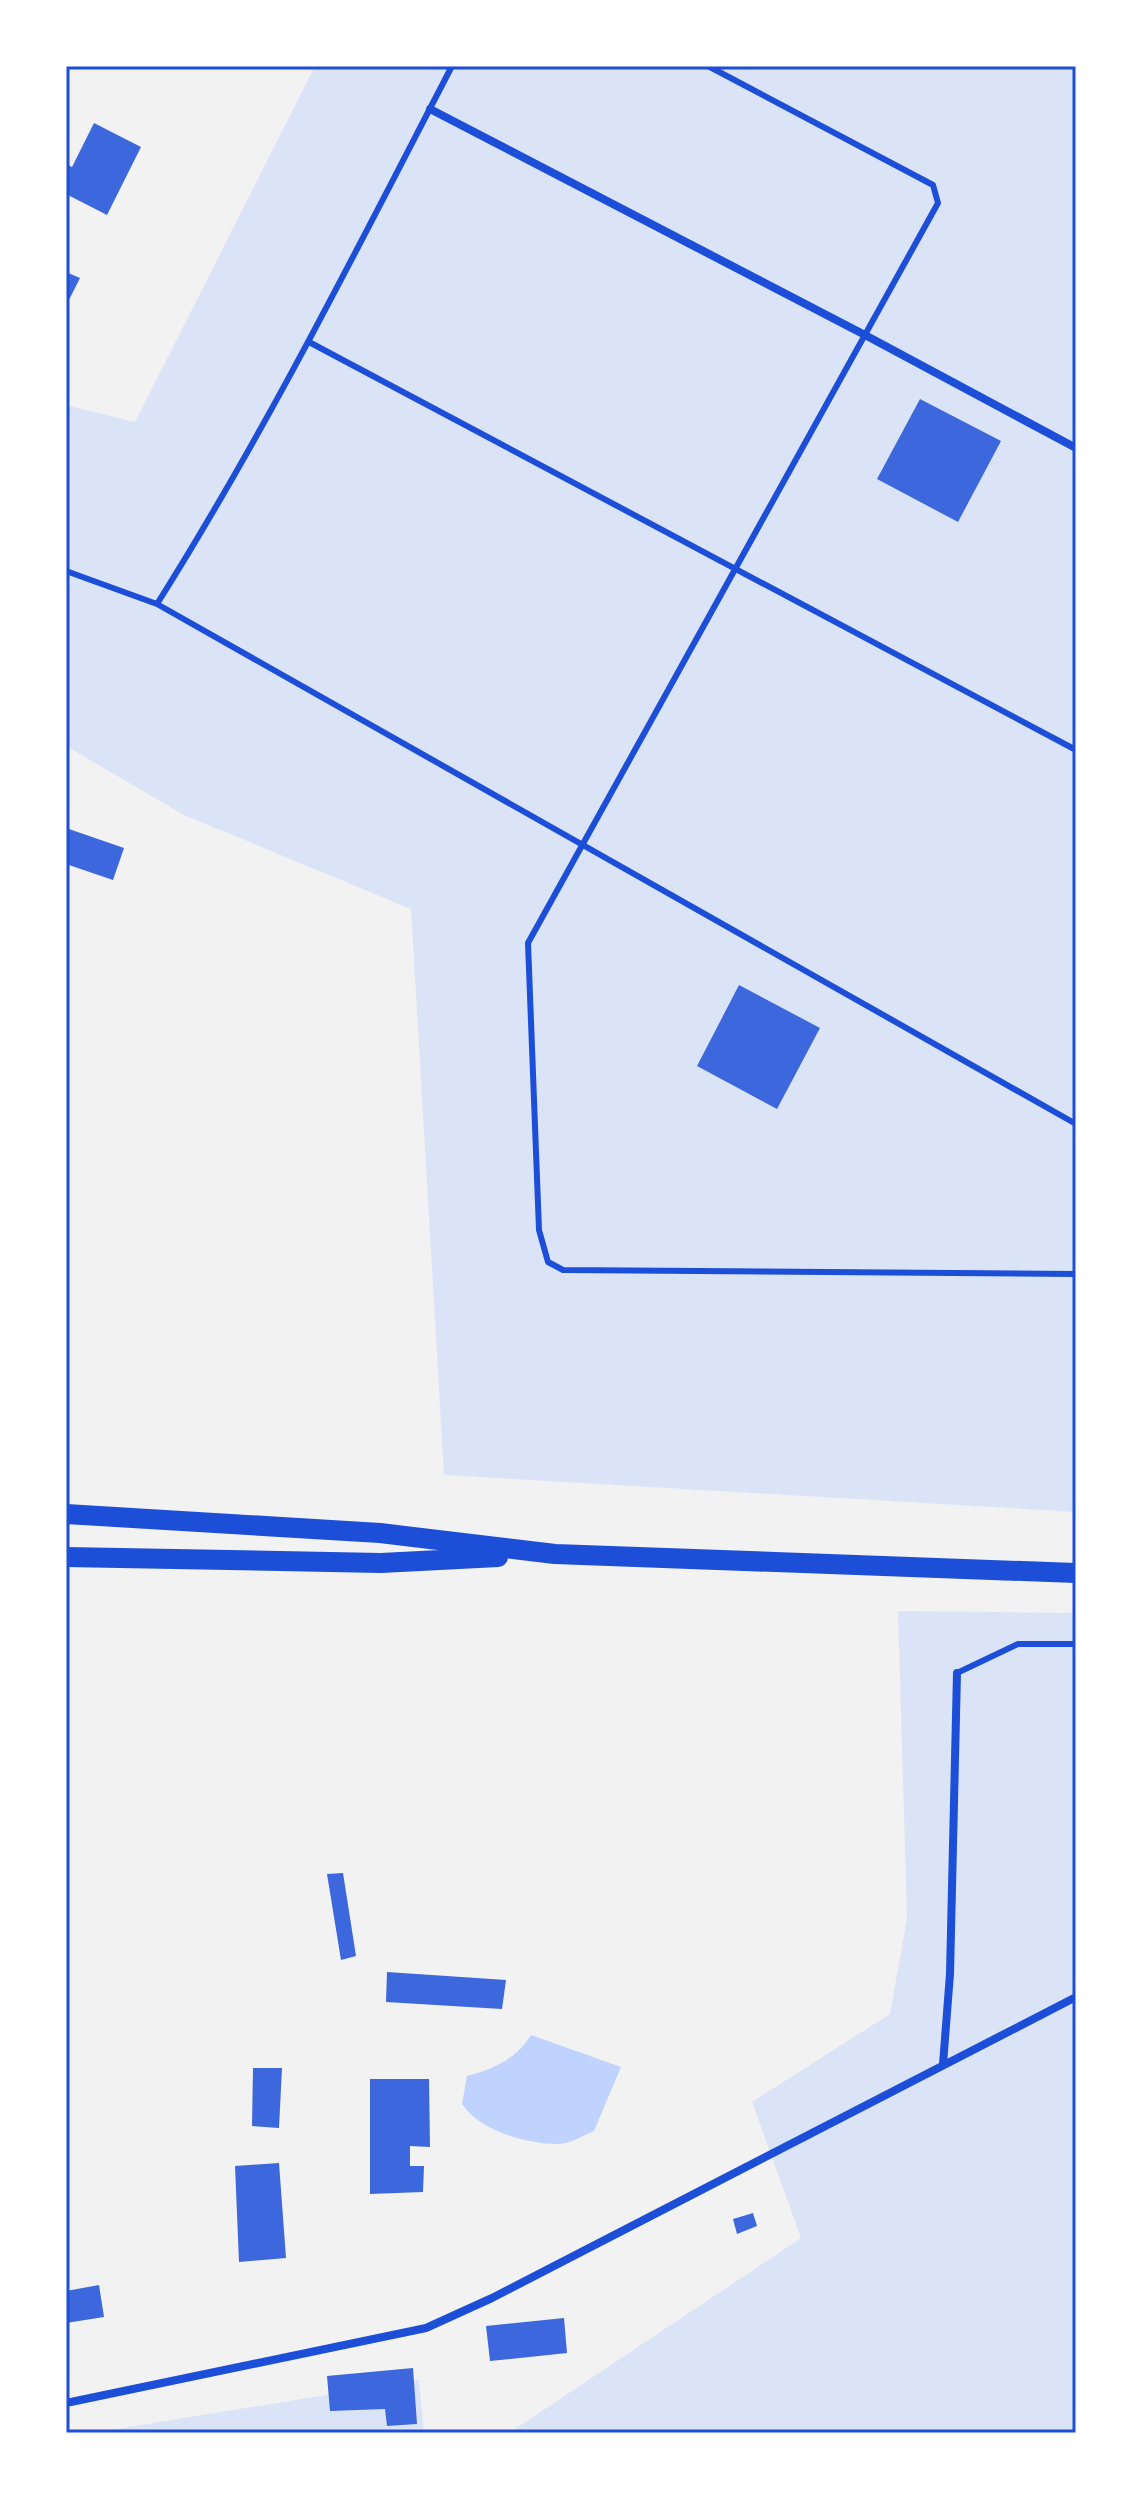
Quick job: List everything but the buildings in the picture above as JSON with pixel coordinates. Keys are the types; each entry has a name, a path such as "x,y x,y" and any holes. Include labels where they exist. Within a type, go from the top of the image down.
{"main road":[{"path":"66,1514 380,1533 555,1554 1076,1573"},
{"path":"66,1557 381,1563 555,1554"}],"street":[{"path":"430,109 1076,448"},
{"path":"943,2064 950,1974 957,1673"},
{"path":"66,2403 426,2328 506,2291 1076,1997"}],"lane":[{"path":"157,604 192,549 309,342 452,66"},
{"path":"708,66 933,185 938,203 528,943 539,1230 548,1262 563,1270 1076,1274"},
{"path":"309,342 1076,750"},
{"path":"66,571 157,604 1076,1124"},
{"path":"957,1673 1018,1644 1076,1644"}],"shaded area":[{"path":"315,66 1076,66 1076,1512 444,1475 411,909 184,815 66,746 66,405 135,422"},
{"path":"898,1611 1076,1613 1076,2433 509,2433 801,2238 752,2102 890,2014 907,1918"},
{"path":"419,2380 424,2433 91,2433"}],"water":[{"path":"531,2035 621,2067 594,2131 563,2144 532,2142 492,2129 462,2104 467,2076 504,2062"}]}
